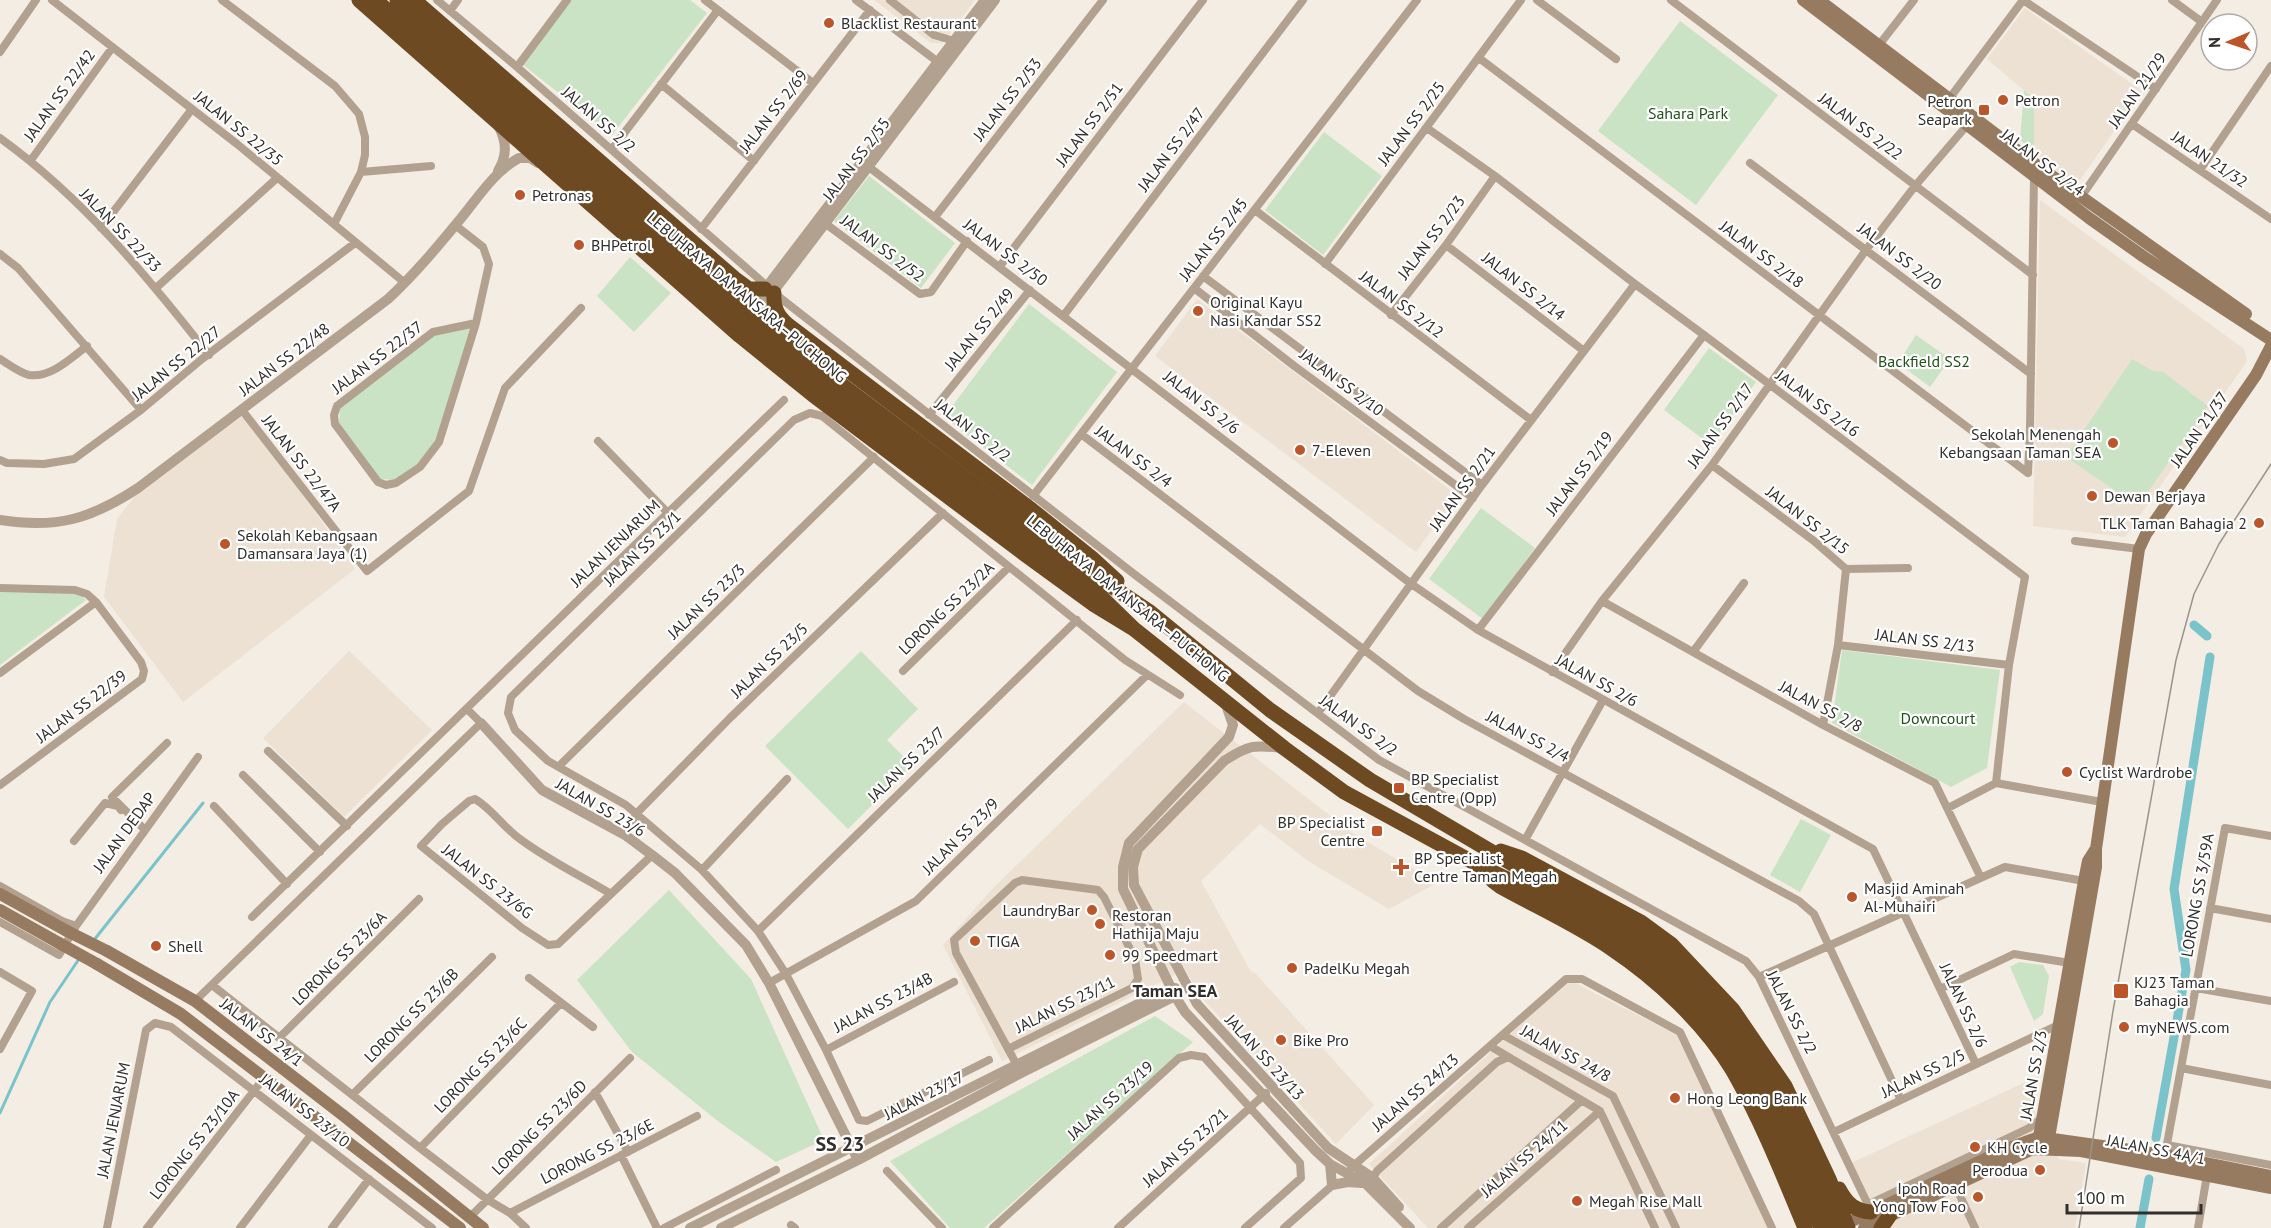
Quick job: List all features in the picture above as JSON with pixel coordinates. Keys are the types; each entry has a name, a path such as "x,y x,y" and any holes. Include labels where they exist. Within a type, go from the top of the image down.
{"highway":[{"path":"359,0 735,332 1023,553 1093,604 1134,629"},
{"name":"LEBUHRAYA DAMANSARA–PUCHONG","path":"375,0 418,27 762,338 1036,538 1150,612 1270,710 1370,780 1486,847 1647,958 1684,989 1709,1017 1735,1052 1764,1105 1821,1228"},
{"name":"LEBUHRAYA DAMANSARA–PUCHONG","path":"397,0 418,27"},
{"path":"414,0 734,278 748,289 768,289 779,317 1092,558 1150,612"},
{"path":"713,313 728,308 736,300 737,289 734,278"},
{"path":"758,350 756,341 758,328 770,319 779,317"},
{"name":"LEBUHRAYA DAMANSARA–PUCHONG","path":"1036,538 1134,629 1284,748 1344,792 1480,866 1611,919 1654,947 1694,982 1746,1047 1842,1227"},
{"path":"1486,847 1522,858 1641,922 1671,944 1733,1010 1785,1086 1829,1179 1842,1227"},
{"path":"1480,866 1501,887 1618,953 1671,997 1701,1028 1732,1070 1755,1116 1799,1220 1805,1228"},
{"path":"1829,1179 1837,1185 1843,1197 1852,1207 1861,1211 1869,1208"},
{"path":"1799,1220 1824,1207 1830,1194 1829,1179"}],"main road":[{"name":"JALAN SS 2/24","path":"1803,0 1956,116 1971,121 2081,198 2265,331 2271,340"},
{"name":"JALAN SS 2/24","path":"1819,0 1949,99 2034,177 2089,218 2144,257 2265,331"},
{"path":"2081,198 2080,204 2089,218"},
{"path":"2265,331 2267,360"},
{"name":"JALAN 21/37","path":"2131,600 2139,549 2146,534 2267,360 2271,346"},
{"name":"JALAN SS 2/3","path":"2041,1142 2096,867 2102,802 2131,600"},
{"name":"JALAN SS 2/3","path":"2041,1142 2042,1118 2084,881 2088,861 2096,849"},
{"name":"JALAN SS 24/1","path":"0,894 71,928 195,1001 344,1116 483,1228"},
{"path":"0,910 181,1014 460,1228"},
{"path":"1864,1228 1885,1224 1955,1185 2041,1142"},
{"name":"JALAN SS 2/3","path":"1842,1227 1869,1208 2009,1148 2041,1142"},
{"name":"JALAN SS 4A/1","path":"2041,1142 2062,1150 2089,1153 2271,1188"},
{"name":"JALAN SS 4A/1","path":"2041,1142 2166,1150 2271,1176"}],"street":[{"path":"0,52 36,0"},
{"name":"JALAN SS 22/35","path":"52,0 192,109 405,284"},
{"path":"222,0 335,86 358,114 365,137 365,155 361,172 334,224"},
{"name":"JALAN SS 2/2","path":"437,0 517,66 768,289 1033,496 1379,760 1746,961 1759,977 1869,1208"},
{"path":"450,11 458,0"},
{"path":"517,66 567,0"},
{"path":"705,0 813,84"},
{"path":"856,0 941,65"},
{"path":"890,0 934,35 954,41"},
{"name":"JALAN SS 2/55","path":"941,65 954,41 985,0"},
{"name":"JALAN SS 2/55","path":"735,332 941,65 995,0"},
{"name":"JALAN SS 2/53","path":"935,217 1103,0"},
{"name":"JALAN SS 2/51","path":"1000,266 1203,0"},
{"name":"JALAN SS 2/47","path":"1064,315 1302,0"},
{"name":"JALAN SS 2/45","path":"1033,496 1418,0"},
{"name":"JALAN SS 2/25","path":"1325,264 1521,0"},
{"path":"1537,0 1616,59"},
{"name":"JALAN SS 2/22","path":"1671,0 2032,275"},
{"path":"1879,45 1914,0"},
{"path":"1949,99 2023,0 2156,89"},
{"path":"2172,0 2199,20"},
{"path":"612,149 718,10"},
{"name":"JALAN SS 2/69","path":"701,229 870,10"},
{"name":"JALAN 21/29","path":"2081,198 2199,26"},
{"name":"JALAN SS 22/42","path":"31,160 112,48"},
{"name":"JALAN SS 2/18","path":"1479,58 2028,473 2031,374"},
{"path":"2199,170 2271,66"},
{"path":"662,84 754,161"},
{"path":"101,228 192,109"},
{"path":"1955,138 1956,116"},
{"name":"JALAN SS 2/17","path":"1552,672 1602,602 1712,465 1866,250 1915,186 1971,121"},
{"path":"494,176 504,160 506,151 505,141 497,123"},
{"name":"JALAN 21/32","path":"2132,124 2270,216"},
{"name":"JALAN SS 2/16","path":"1427,128 1495,176 2025,577 2009,665 1996,783"},
{"name":"JALAN SS 22/33","path":"0,138 31,160 101,228 156,288 209,355"},
{"name":"JALAN SS 22/48","path":"0,520 71,521 101,510 138,488 388,299 405,284 494,176 519,158 530,159 544,165"},
{"name":"JALAN SS 2/20","path":"1750,163 2031,374"},
{"name":"JALAN SS 2/55","path":"768,289 826,224 866,164"},
{"name":"JALAN SS 2/50","path":"866,164 1132,367"},
{"path":"361,172 431,166"},
{"name":"JALAN SS 2/23","path":"1391,315 1446,245 1495,176"},
{"path":"2031,374 2034,177"},
{"path":"156,288 277,178"},
{"name":"JALAN SS 2/12","path":"1255,210 1531,420"},
{"name":"JALAN SS 2/52","path":"826,224 920,294 926,295 931,292 967,241"},
{"name":"JALAN SS 22/37","path":"455,225 483,247 489,264 476,323 439,442 420,468 396,483 386,485 378,482 335,424 334,415 337,406 433,332 476,323"},
{"name":"JALAN SS 22/27","path":"0,460 7,463 44,464 74,459 141,411 209,355 355,243"},
{"name":"JALAN SS 2/14","path":"1446,245 1584,351"},
{"path":"0,254 18,268 141,411"},
{"name":"JALAN SS 2/10","path":"1203,276 1482,485"},
{"name":"JALAN SS 2/21","path":"1317,713 1482,485 1635,284"},
{"name":"JALAN SS 2/10","path":"1194,288 1293,365 1473,498"},
{"name":"JALAN SS 2/49","path":"929,415 1030,290"},
{"name":"JALAN SS 22/47A","path":"242,410 367,571 469,491 505,388 581,308"},
{"name":"JALAN SS 2/19","path":"1478,630 1704,334"},
{"path":"0,359 27,375 42,375 58,367 87,346"},
{"name":"JALAN SS 2/6","path":"1132,367 1410,583 1478,630 1873,849 1976,1064"},
{"name":"JALAN JENJARUM","path":"252,917 784,400"},
{"name":"JALAN SS 23/1","path":"559,766 548,761 516,730 508,713 511,697 794,420 810,413 822,416 874,458"},
{"name":"JALAN SS 2/4","path":"1081,434 1418,691 1799,901 1814,914 1901,1100"},
{"path":"598,441 668,513"},
{"path":"874,458 1147,675 1179,695"},
{"name":"JALAN SS 23/3","path":"559,766 874,458"},
{"name":"JALAN SS 2/15","path":"1712,465 1814,541 1846,569 1838,645 1823,725"},
{"name":"JALAN SS 23/5","path":"625,835 636,814 738,711 943,513"},
{"path":"2075,541 2139,549"},
{"name":"LORONG SS 23/2A","path":"903,671 1009,567"},
{"path":"1846,569 1908,568"},
{"path":"1693,652 1744,583"},
{"name":"JALAN SS 22/39","path":"0,588 75,590 87,594 96,602 141,662 144,671 142,679 0,786"},
{"path":"0,673 96,602"},
{"name":"JALAN SS 2/8","path":"1602,602 1823,725 1935,783 1981,878"},
{"name":"JALAN SS 23/7","path":"758,931 1077,620"},
{"name":"JALAN SS 2/13","path":"1838,645 2009,665"},
{"name":"JALAN SS 23/9","path":"769,983 913,903 1147,675"},
{"name":"JALAN SS 23/13","path":"1224,699 1233,725 1229,737 1129,843 1123,867 1123,890 1185,1012 1350,1169"},
{"path":"1525,840 1603,700"},
{"path":"195,1001 481,723 467,709"},
{"name":"JALAN SS 23/6","path":"481,723 542,790 625,835 652,855 675,873 746,945 769,983 858,1160"},
{"path":"143,831 112,797 167,743"},
{"name":"JALAN SS 23/13","path":"1284,748 1252,745 1224,761 1137,849 1133,867 1134,885 1191,995 1268,1092 1330,1164 1350,1169"},
{"path":"268,751 347,826"},
{"name":"JALAN DEDAP","path":"0,922 59,955 71,928 198,757"},
{"path":"559,766 626,805 702,870 758,931 786,974 859,1120 867,1121 990,1060"},
{"path":"243,775 320,852"},
{"path":"702,870 788,779"},
{"path":"1948,808 1996,783 2102,802"},
{"name":"JALAN SS 23/6G","path":"611,894 531,847 511,832 485,805 474,799 442,824 421,846 548,945 558,944 611,894 652,855"},
{"path":"74,842 105,803 118,806 143,831"},
{"path":"214,806 287,884"},
{"name":"LORONG SS 3/59A","path":"2166,1150 2224,828 2271,836"},
{"path":"1759,977 2005,867 2084,881"},
{"name":"JALAN SS 23/11","path":"1008,1049 1132,988 1138,979 1135,959 1104,897 1098,890 1022,880 1015,883 954,940 956,953 1004,1045 1019,1069"},
{"path":"0,886 71,928"},
{"name":"LORONG SS 23/6A","path":"279,1038 419,899"},
{"path":"2210,908 2271,919"},
{"path":"1940,989 2014,954 2070,963"},
{"name":"LORONG SS 23/6B","path":"352,1095 492,957"},
{"path":"1162,970 1152,1002 1185,1012"},
{"path":"0,972 32,991 0,1049"},
{"path":"1180,976 1175,991 1191,995"},
{"path":"529,978 593,1027"},
{"name":"JALAN SS 24/13","path":"1287,1227 1566,979 1582,980 1680,1032 1772,1228"},
{"name":"JALAN SS 23/4B","path":"826,1050 954,982"},
{"path":"212,985 420,1148 488,1200 510,1213 526,1228"},
{"path":"2196,988 2271,1001"},
{"name":"JALAN 23/17","path":"690,1228 1175,991"},
{"name":"LORONG SS 23/6C","path":"420,1148 561,1003"},
{"name":"JALAN JENJARUM","path":"107,1228 146,1030 155,1023"},
{"name":"JALAN SS 23/10","path":"155,1023 171,1027 428,1227"},
{"name":"JALAN SS 2/5","path":"1834,1132 2058,1025"},
{"path":"1330,1164 1332,1185 1369,1181 1377,1171 1497,1062 1508,1057 1503,1035"},
{"name":"JALAN SS 24/8","path":"1503,1035 1613,1096 1676,1228"},
{"name":"JALAN SS 24/8","path":"1490,1046 1600,1111"},
{"name":"JALAN SS 23/19","path":"993,1228 1179,1058 1191,1055 1204,1058 1300,1163 1301,1178 1245,1228"},
{"name":"LORONG SS 23/6D","path":"470,1217 630,1058"},
{"path":"2181,1068 2271,1085"},
{"name":"JALAN 23/17","path":"721,1228 858,1160 1019,1069"},
{"name":"LORONG SS 23/10A","path":"147,1228 264,1078"},
{"path":"595,1092 657,1228"},
{"name":"JALAN SS 23/21","path":"1118,1228 1268,1092"},
{"path":"1441,1228 1581,1101"},
{"path":"1600,1111 1655,1228"},
{"name":"JALAN SS 24/11","path":"1468,1228 1600,1111"},
{"name":"LORONG SS 23/6E","path":"510,1213 697,1116"},
{"path":"1869,1208 2029,1128 2042,1118"},
{"path":"240,1228 311,1135"},
{"path":"2166,1150 2271,1165"},
{"path":"1350,1169 1369,1181 1412,1228"},
{"path":"664,1228 776,1170"},
{"path":"887,1171 942,1228"},
{"path":"2198,1228 2207,1175"},
{"path":"332,1228 369,1179"},
{"path":"1955,1185 1975,1228"}],"shaded area":[{"path":"874,0 975,0 943,43 931,43"},
{"path":"2025,8 2142,91 2080,180 2071,182 2034,152 2034,99 1987,59"},
{"name":"Sekolah Menengah Kebangsaan Taman SEA","path":"2040,200 2244,349 2247,361 2125,537 2033,526"},
{"path":"1197,299 1457,495 1416,552 1155,356"},
{"name":"Sekolah Kebangsaan Damansara Jaya (1)","path":"246,413 355,569 183,702 104,597 117,519 139,491"},
{"path":"349,651 432,730 344,817 263,738"},
{"path":"1184,702 1351,832 1437,883 1389,909 1308,861 1260,824 1201,881 1250,970 1374,1105 1336,1144 1203,999 1185,970 1002,1061 943,945 991,890"},
{"path":"1573,982 1677,1035 1769,1228 1428,1228 1369,1164 1566,983"},
{"path":"2039,1076 2033,1107 2059,1159 2086,1163 2075,1228 1881,1228 1851,1163"}],"green space":[{"path":"571,0 690,0 707,13 612,135 522,64"},
{"name":"Sahara Park","path":"1680,21 1778,95 1696,205 1598,131"},
{"path":"2024,90 2034,99 2034,152 2020,140"},
{"path":"1324,132 1382,176 1323,255 1265,210"},
{"path":"869,176 955,243 921,288 834,221"},
{"path":"630,257 671,293 634,332 597,296"},
{"path":"1029,304 1117,372 1032,485 944,417"},
{"path":"475,325 438,440 420,465 398,480 379,479 339,423 340,405 433,333"},
{"name":"Backfield SS2","path":"1916,335 1950,359 1930,387 1898,363"},
{"path":"1709,348 1756,382 1711,445 1664,410"},
{"path":"2132,359 2153,371 2163,372 2208,406 2138,506 2066,457"},
{"path":"1481,508 1535,548 1483,619 1429,579"},
{"path":"0,591 80,594 86,600 0,665"},
{"name":"Downcourt","path":"1842,650 2000,670 1987,768 1951,787 1832,723"},
{"path":"861,651 918,709 887,740 912,765 848,829 765,746"},
{"path":"1801,819 1831,835 1800,892 1770,875"},
{"path":"669,890 751,979 824,1140 776,1162 719,1122 632,1052 577,980"},
{"path":"2019,962 2043,965 2049,976 2043,1014 2034,1021 2010,967"},
{"path":"1155,1016 1193,1042 984,1228 950,1228 890,1161"}],"waterway":[{"path":"2194,625 2207,636"},
{"path":"2156,1138 2186,970 2174,889 2210,657"},
{"path":"94,940 203,803"},
{"path":"0,1113 50,1002 79,959"},
{"path":"2140,1228 2149,1179"}],"tram line":[{"path":"2079,1228 2113,1011 2176,660 2194,594 2219,544 2271,464"}],"place":[{"name":"Blacklist Restaurant","path":"829,23"},
{"name":"Petron","path":"2003,100"},
{"name":"Petron Seapark","path":"1984,110"},
{"name":"Petronas","path":"520,195"},
{"name":"BHPetrol","path":"579,245"},
{"name":"Original Kayu Nasi Kandar SS2","path":"1198,311"},
{"name":"Sekolah Menengah Kebangsaan Taman SEA","path":"2113,443"},
{"name":"7-Eleven","path":"1300,450"},
{"name":"Dewan Berjaya","path":"2092,496"},
{"name":"TLK Taman Bahagia 2","path":"2259,523"},
{"name":"Sekolah Kebangsaan Damansara Jaya (1)","path":"225,544"},
{"name":"Cyclist Wardrobe","path":"2067,772"},
{"name":"BP Specialist Centre (Opp)","path":"1399,788"},
{"name":"BP Specialist Centre","path":"1377,831"},
{"name":"BP Specialist Centre Taman Megah","path":"1401,867"},
{"name":"Masjid Aminah Al-Muhairi","path":"1852,897"},
{"name":"LaundryBar","path":"1092,910"},
{"name":"Restoran Hathija Maju","path":"1100,924"},
{"name":"TIGA","path":"975,941"},
{"name":"Shell","path":"156,946"},
{"name":"99 Speedmart","path":"1110,955"},
{"name":"PadelKu Megah","path":"1292,968"},
{"name":"KJ23 Taman Bahagia","path":"2121,991"},
{"name":"myNEWS.com","path":"2124,1027"},
{"name":"Bike Pro","path":"1281,1040"},
{"name":"Hong Leong Bank","path":"1675,1098"},
{"name":"KH Cycle","path":"1975,1147"},
{"name":"Perodua","path":"2040,1170"},
{"name":"Ipoh Road Yong Tow Foo","path":"1978,1197"},
{"name":"Megah Rise Mall","path":"1577,1201"}],"district":[{"name":"Taman SEA","path":"1175,991"},
{"name":"SS 23","path":"840,1144"}]}
